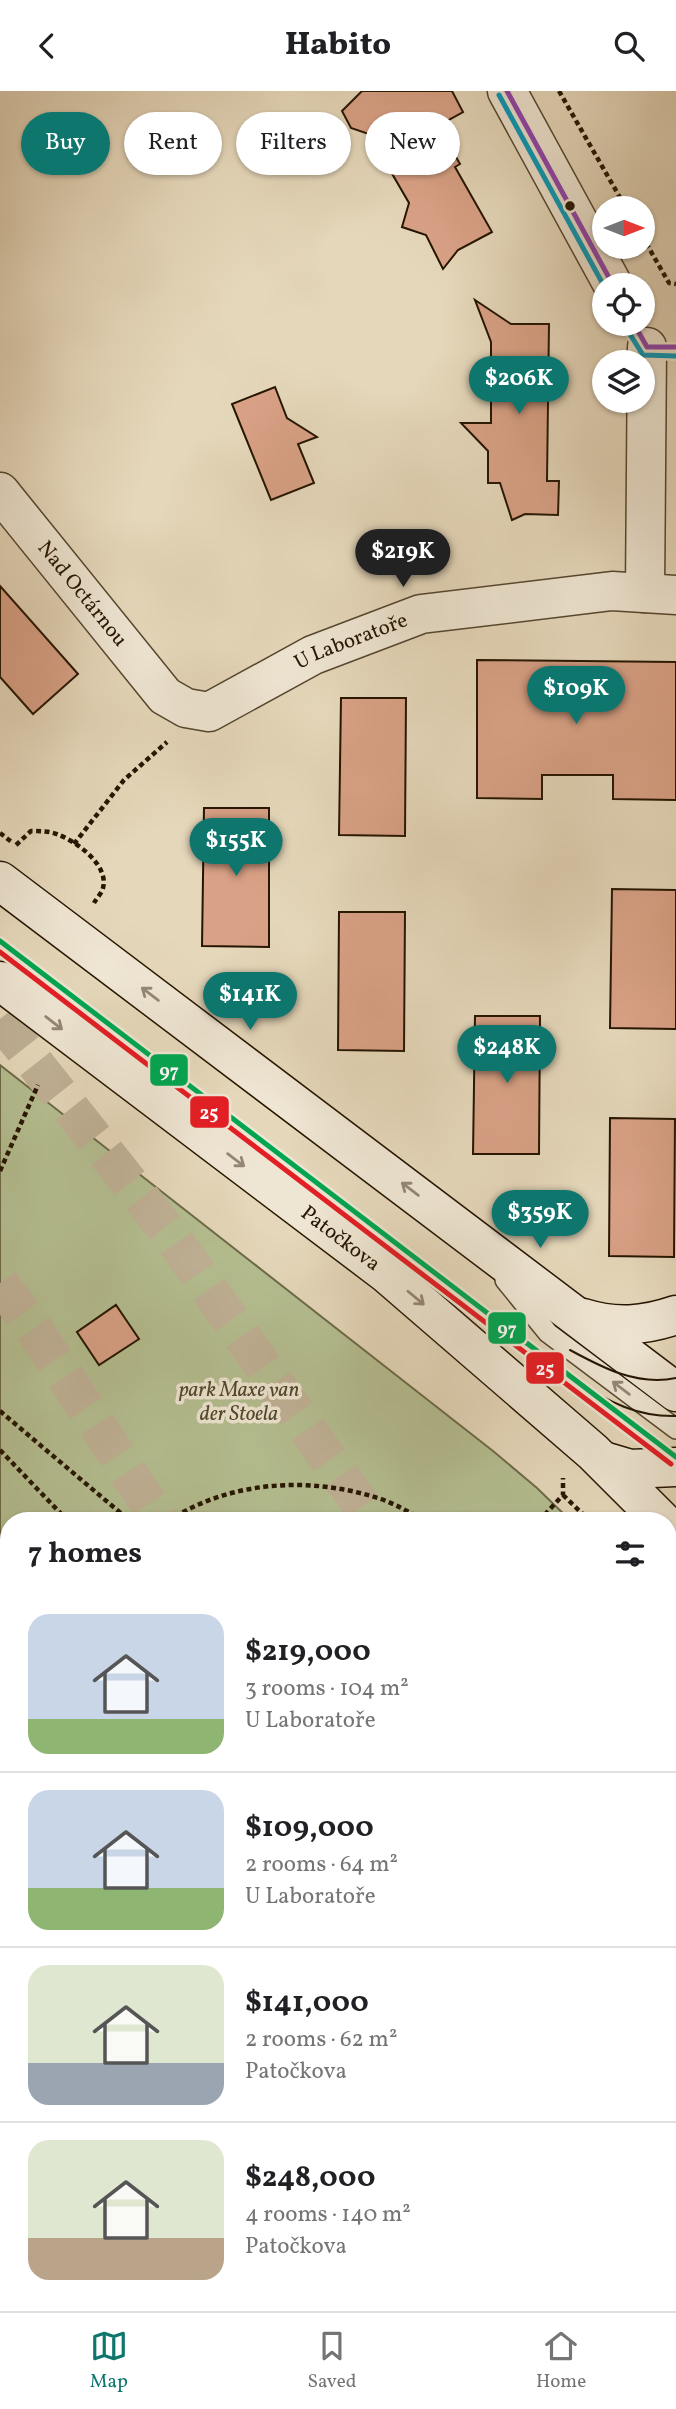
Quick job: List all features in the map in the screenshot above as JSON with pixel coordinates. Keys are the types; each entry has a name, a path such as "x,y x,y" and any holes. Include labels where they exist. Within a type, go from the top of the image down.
{"main road":[{"path":"507,91 606,273"},
{"path":"652,339 661,594"},
{"name":"Nad Octárnou","path":"0,492 175,702"},
{"name":"U Laboratoře","path":"175,702 209,712 313,655 421,614 612,591 661,594"},
{"path":"0,881 676,1392"},
{"name":"Patočkova","path":"0,981 387,1274 603,1461 653,1512"},
{"path":"580,1317 620,1326 676,1315"},
{"path":"603,1461 629,1469 676,1467"}],"lane":[{"path":"465,1230 548,1333 676,1429"}],"path":[{"path":"559,91 619,196"},
{"path":"655,259 669,283 676,284"},
{"path":"74,844 124,780 173,737 175,702"},
{"path":"16,845 31,831 49,831 74,844 95,861 101,872 103,888 93,903"},
{"path":"0,1171 38,1085"},
{"path":"0,1411 119,1512"},
{"path":"0,1450 59,1512"},
{"path":"184,1512 227,1494 282,1485 347,1490 383,1500 407,1512"},
{"path":"547,1512 563,1495 581,1512"}],"green space":[{"name":"park Maxe van der Stoela","path":"0,1065 493,1451 562,1512 0,1512","holes":["116,1305 138,1339 99,1364 77,1332"]}],"building":[{"path":"362,91 452,91 463,112 365,112 365,133 351,128 351,112 342,111"},
{"path":"393,175 460,175 492,232 458,250 443,269 426,235 402,227 409,203"},
{"path":"475,300 511,324 549,324 547,481 559,481 558,515 525,514 512,520 500,483 488,483 488,451 461,423 491,423 491,342"},
{"path":"275,387 287,418 317,437 298,444 314,483 271,500 232,404"},
{"path":"0,586 78,674 33,714 0,677"},
{"path":"477,660 676,662 676,800 613,799 613,775 542,775 542,799 477,798"},
{"path":"341,698 406,698 405,836 339,835"},
{"path":"204,808 269,808 269,947 202,946"},
{"path":"612,889 676,890 676,1029 610,1028"},
{"path":"339,912 405,912 404,1051 338,1050"},
{"path":"475,1016 540,1016 539,1154 473,1154"},
{"path":"610,1118 675,1119 674,1257 609,1256"},
{"path":"116,1305 139,1339 99,1365 77,1332"}],"tunnel":[{"path":"0,1019 173,1238 366,1512"},
{"path":"0,1283 34,1329 154,1512"}],"tram line":[{"path":"570,1350 621,1374 648,1380 676,1378"},
{"path":"577,1381 624,1407 649,1414 676,1416"}],"transit line":[{"path":"507,91 606,273"},
{"path":"499,95 597,273"},
{"path":"631,336 643,355 676,356"},
{"path":"641,336 647,347 676,347"},
{"name":"97","path":"0,941 676,1457"},
{"name":"25","path":"0,952 671,1464"}]}
